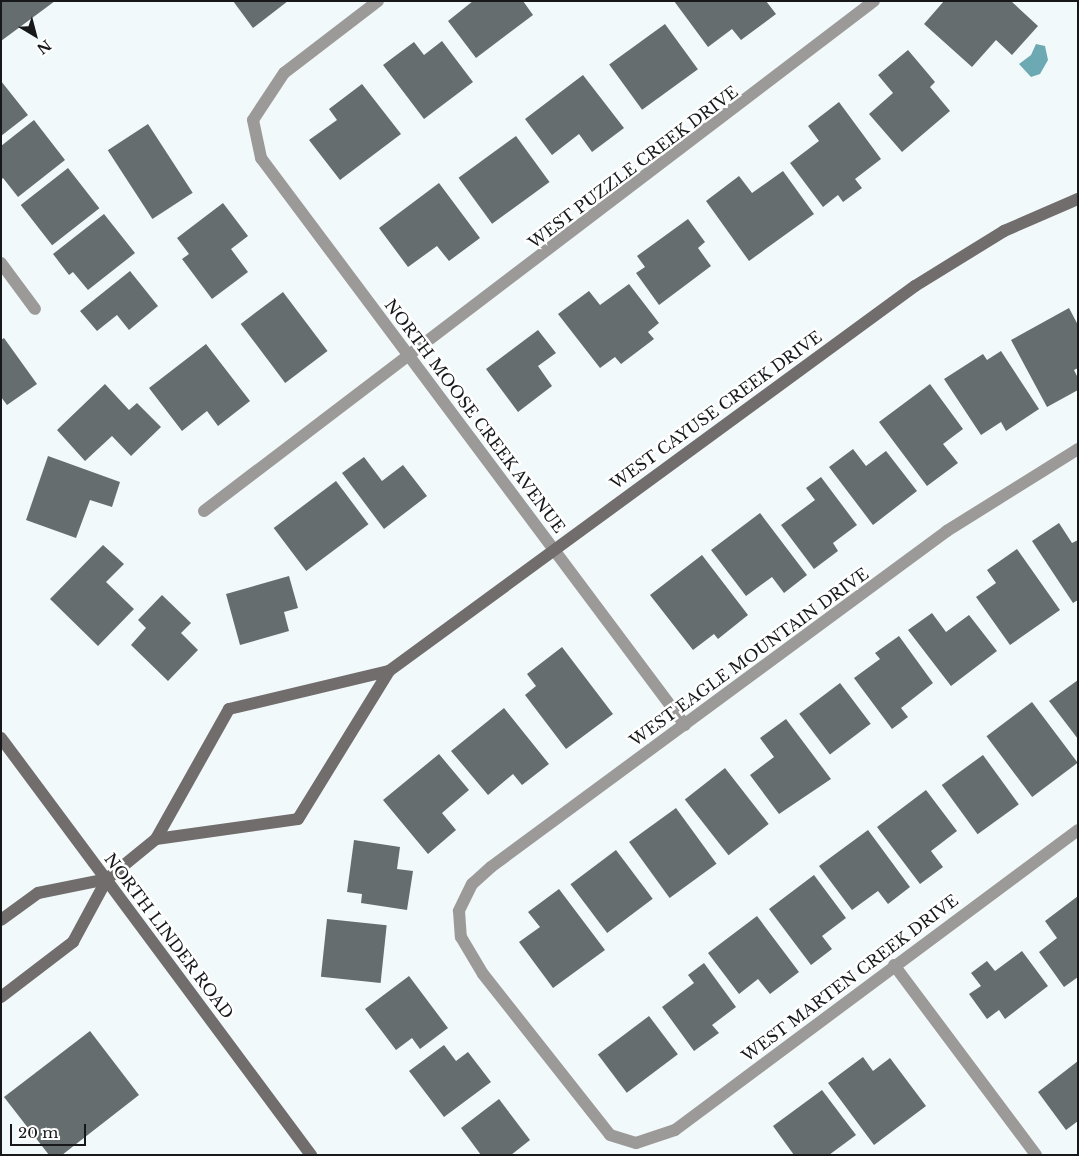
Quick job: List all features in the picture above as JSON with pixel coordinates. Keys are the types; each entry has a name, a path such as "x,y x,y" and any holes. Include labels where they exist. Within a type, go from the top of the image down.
{"street":[{"name":"NORTH MOOSE CREEK AVENUE","path":"378,1 284,73 253,120 261,158 685,725"},
{"name":"WEST PUZZLE CREEK DRIVE","path":"204,511 409,357 874,1"},
{"name":"WEST CAYUSE CREEK DRIVE","path":"156,839 298,819 389,671 553,548 915,286 1004,231 1078,199"},
{"path":"1,264 35,309"},
{"name":"WEST EAGLE MOUNTAIN DRIVE","path":"636,1143 610,1136 483,974 461,937 459,911 472,884 491,867 947,531 1078,449"},
{"name":"WEST CAYUSE CREEK DRIVE","path":"1,996 73,942 107,880 156,839 229,709 389,671"},
{"name":"NORTH LINDER ROAD","path":"1,738 311,1155"},
{"name":"WEST MARTEN CREEK DRIVE","path":"636,1143 675,1130 894,965 1078,830"},
{"name":"WEST CAYUSE CREEK DRIVE","path":"1,920 38,893 107,880"},
{"path":"894,965 1036,1155"}],"water":[{"path":"1036,44 1045,46 1048,60 1040,74 1031,77 1019,64 1031,55"}],"building":[{"path":"1,1 55,1 1,41"},
{"path":"233,1 288,1 253,28"},
{"path":"473,1 523,1 533,15 476,58 448,21"},
{"path":"674,1 766,1 776,14 741,40 732,29 708,47"},
{"path":"944,1 1011,1 1038,26 1012,55 996,40 972,67 924,24"},
{"path":"665,24 698,69 642,110 609,65"},
{"path":"442,41 473,82 424,119 383,65 414,42 424,55"},
{"path":"908,50 935,82 930,87 950,111 902,152 869,114 893,93 878,75"},
{"path":"583,75 624,128 592,152 579,134 552,155 525,119"},
{"path":"1,81 28,115 1,136"},
{"path":"362,84 401,134 340,180 309,140 337,120 329,109"},
{"path":"839,102 881,159 855,179 862,188 843,202 838,195 823,207 790,163 819,141 808,126"},
{"path":"34,120 65,160 18,197 3,178 1,180 1,146"},
{"path":"148,124 193,193 152,219 108,150"},
{"path":"516,136 550,182 492,224 459,178"},
{"path":"68,168 99,208 52,245 21,205"},
{"path":"783,171 814,214 749,261 706,201 739,176 752,193"},
{"path":"439,183 480,238 449,261 437,246 408,267 379,228"},
{"path":"223,203 248,236 231,249 248,272 212,299 182,259 189,254 177,238"},
{"path":"104,214 135,253 88,290 73,272 69,275 53,254"},
{"path":"688,219 705,242 698,248 711,266 659,305 636,273 645,267 637,256"},
{"path":"130,271 158,306 129,330 117,315 97,331 80,311"},
{"path":"629,284 659,323 648,332 654,339 621,364 615,357 600,368 558,314 589,291 600,305"},
{"path":"283,292 328,351 285,383 241,324"},
{"path":"1069,308 1078,325 1078,368 1074,370 1078,378 1078,390 1047,407 1011,340"},
{"path":"538,330 556,353 538,366 552,386 518,412 486,369"},
{"path":"4,338 37,384 7,405 1,397 1,340"},
{"path":"206,344 250,401 218,426 207,411 182,431 149,388"},
{"path":"1001,351 1039,409 1006,431 1001,422 981,435 944,379 983,354 987,360"},
{"path":"105,384 129,410 137,403 161,427 131,456 112,436 85,461 57,430"},
{"path":"930,384 963,429 943,444 958,463 927,486 879,422"},
{"path":"853,449 866,466 886,451 917,491 873,525 829,467"},
{"path":"48,456 120,482 112,507 90,500 76,538 26,520"},
{"path":"364,457 382,481 403,465 427,496 384,529 342,473"},
{"path":"821,477 857,525 833,543 838,551 814,569 781,525 815,500 806,488"},
{"path":"336,481 368,524 306,571 274,528"},
{"path":"760,513 807,575 784,593 772,577 746,596 711,550"},
{"path":"1059,523 1072,543 1078,540 1078,600 1073,603 1032,541"},
{"path":"103,545 124,564 106,582 134,609 98,646 50,599"},
{"path":"1017,549 1060,610 1010,645 976,597 996,583 987,570"},
{"path":"702,555 748,615 718,639 714,634 693,650 650,595"},
{"path":"289,576 298,608 284,612 289,631 240,645 226,594"},
{"path":"162,595 191,623 181,633 198,650 168,681 131,645 146,628 138,620"},
{"path":"932,613 946,632 969,615 997,651 951,686 908,630"},
{"path":"899,636 933,683 901,708 908,717 892,729 854,678 880,659 875,653"},
{"path":"562,647 613,714 566,749 525,695 536,686 527,674"},
{"path":"1078,680 1078,739 1049,701"},
{"path":"840,683 871,724 830,754 799,714"},
{"path":"1032,702 1078,763 1032,797 986,736"},
{"path":"504,708 549,764 522,785 513,774 488,795 451,751"},
{"path":"786,719 831,779 779,814 750,775 774,757 760,738"},
{"path":"439,754 469,790 442,813 456,830 428,854 383,800"},
{"path":"983,755 1019,804 978,834 942,785"},
{"path":"725,768 769,824 729,855 685,799"},
{"path":"926,790 957,831 931,851 943,867 920,884 877,827"},
{"path":"676,808 717,864 670,898 629,842"},
{"path":"868,830 910,887 888,904 878,891 852,910 819,866"},
{"path":"354,840 400,847 397,869 413,871 407,910 361,903 362,894 347,892"},
{"path":"616,850 653,899 607,933 570,884"},
{"path":"814,875 846,918 822,936 832,949 811,965 769,909"},
{"path":"559,889 605,950 553,988 519,942 540,927 528,912"},
{"path":"1078,896 1078,977 1064,987 1039,952 1057,938 1045,921"},
{"path":"757,916 799,972 770,994 758,979 739,994 708,953"},
{"path":"327,919 387,925 381,983 321,977"},
{"path":"1022,951 1048,986 1005,1019 999,1010 987,1019 969,994 981,986 971,973 987,961 995,971"},
{"path":"704,963 736,1007 712,1025 719,1033 694,1051 662,1007 694,983 688,975"},
{"path":"409,976 448,1028 420,1049 412,1038 396,1050 365,1009"},
{"path":"649,1016 678,1054 627,1093 598,1055"},
{"path":"90,1031 139,1095 62,1155 49,1155 4,1097"},
{"path":"444,1045 456,1061 468,1052 491,1082 444,1117 409,1071"},
{"path":"863,1057 873,1071 890,1058 926,1106 874,1145 828,1083"},
{"path":"1078,1061 1078,1121 1066,1130 1038,1092"},
{"path":"822,1090 856,1135 829,1155 794,1155 773,1126"},
{"path":"499,1099 530,1140 511,1155 481,1155 461,1128"}]}
